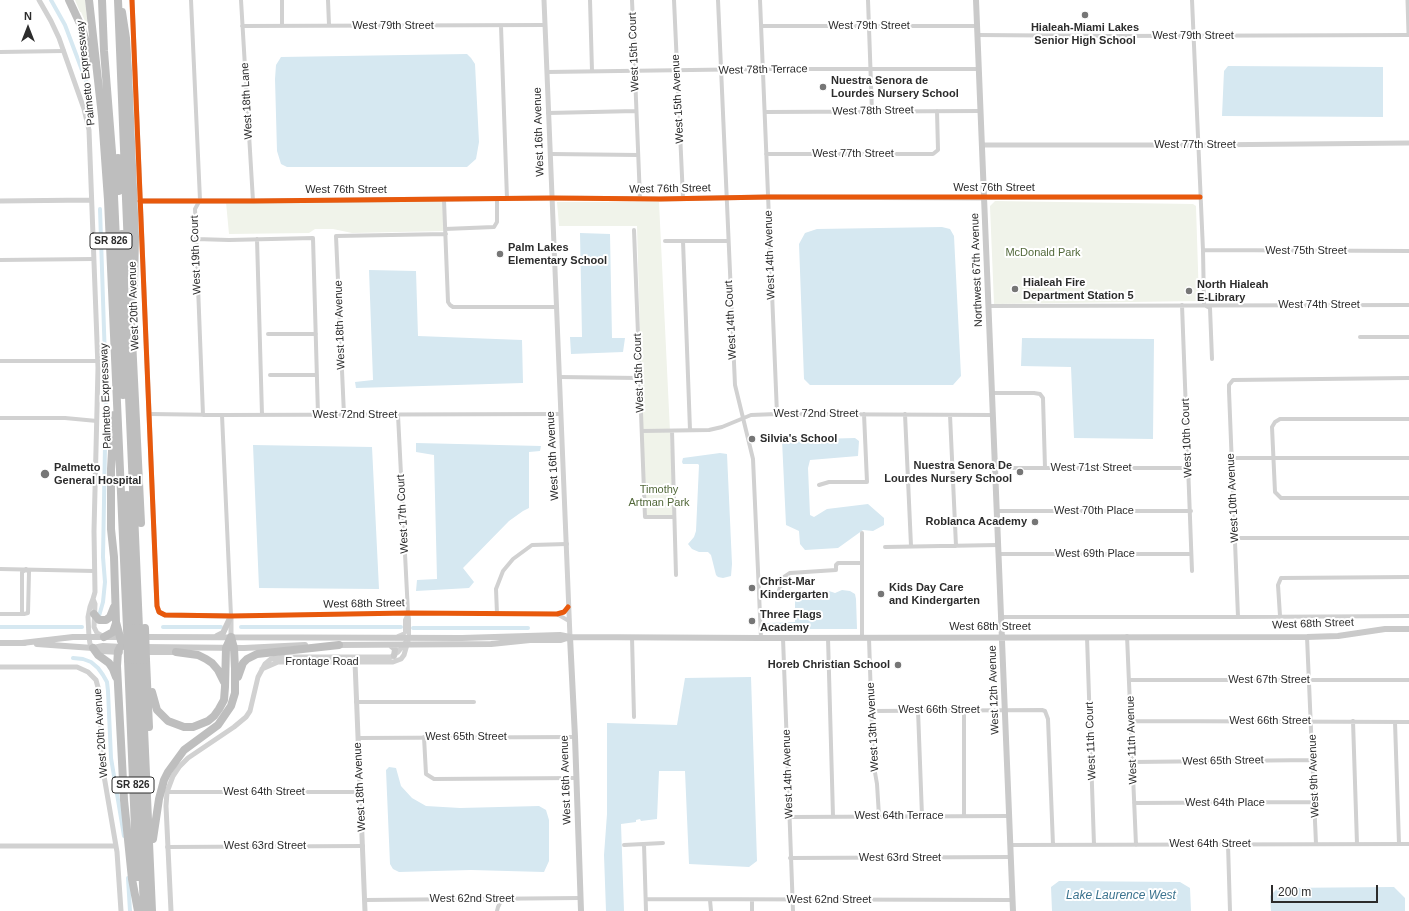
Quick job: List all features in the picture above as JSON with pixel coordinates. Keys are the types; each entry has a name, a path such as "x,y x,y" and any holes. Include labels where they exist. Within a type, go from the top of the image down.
{"highway":[{"path":"69,0 82,28 99,84"},
{"name":"Palmetto Expressway","path":"89,0 99,84 108,200 117,398 136,628 137,660 153,839 157,911"},
{"path":"93,0 113,171"},
{"path":"102,0 113,171 136,628"},
{"path":"106,0 120,193 136,628"},
{"path":"118,0 125,25 127,50 134,237 134,283 131,309"},
{"name":"Palmetto Expressway","path":"118,0 121,107 131,309 137,660 138,911"},
{"path":"117,398 113,422 111,529 114,557 116,622 122,645 118,682 124,800 132,879 138,911"},
{"path":"94,614 99,620 107,620 110,617 116,602"},
{"path":"104,638 113,632 116,622"},
{"path":"137,660 157,710 168,721 176,725 193,726 201,724 214,716 224,700 231,637"},
{"path":"122,645 138,638"},
{"path":"153,839 161,789 168,772 184,750 210,732 223,719 231,706 235,685 243,663 247,659 257,654 339,645"},
{"path":"92,648 98,655 109,663 118,682"},
{"path":"230,648 235,685"},
{"path":"176,652 198,655 212,663 218,670 225,687"},
{"path":"137,660 144,911"},
{"path":"137,660 152,911"}],"main road":[{"name":"Northwest 67th Avenue","path":"976,0 994,468"},
{"name":"West 12th Avenue","path":"994,468 1013,911"},
{"path":"215,637 223,633 231,616"},
{"name":"West 68th Street","path":"0,643 92,648 102,651 122,645 230,648 390,645 406,642 527,635 560,635 570,637 761,638 1338,636 1385,629 1409,629"},
{"name":"West 68th Street","path":"22,643 73,637 89,637 104,638 122,645 176,652 222,650 230,648"},
{"name":"West 16th Avenue","path":"570,637 581,911"},
{"name":"West 68th Street","path":"138,638 393,638 406,642"},
{"path":"390,645 394,649 394,656"}],"street":[{"path":"39,0 52,23 64,51 88,126 98,361 94,571 95,592 88,613 89,637 92,648"},
{"name":"West 20th Avenue","path":"132,0 148,414 157,606 159,612"},
{"name":"West 19th Court","path":"191,0 200,200 195,209 203,415"},
{"name":"West 18th Lane","path":"241,0 252,201"},
{"path":"282,0 282,25"},
{"path":"328,0 329,26"},
{"name":"West 16th Avenue","path":"544,0 570,637"},
{"path":"590,0 592,71"},
{"name":"West 15th Court","path":"632,0 640,199"},
{"name":"West 15th Avenue","path":"674,0 683,198"},
{"name":"West 14th Court","path":"718,0 727,241 735,384 753,459 761,638"},
{"name":"West 14th Avenue","path":"760,0 777,414"},
{"path":"868,0 872,112"},
{"path":"1192,0 1204,305 1210,308 1212,359"},
{"path":"1408,0 1409,34"},
{"name":"West 79th Street","path":"242,26 545,25"},
{"path":"501,26 507,199"},
{"name":"West 79th Street","path":"761,26 977,26"},
{"name":"West 79th Street","path":"977,34 1059,36 1194,36 1409,34"},
{"path":"0,52 64,51"},
{"name":"West 78th Terrace","path":"547,72 763,69 979,69"},
{"path":"548,113 636,111"},
{"name":"West 77th Street","path":"766,154 933,154 938,150 939,138 937,111"},
{"name":"West 78th Street","path":"765,112 980,111"},
{"name":"West 77th Street","path":"982,145 1409,143"},
{"path":"551,154 638,155"},
{"name":"West 76th Street","path":"140,201 1200,196"},
{"path":"446,229 494,228 497,222 497,199"},
{"path":"0,201 92,200"},
{"path":"444,200 448,302 450,305 453,307 556,307"},
{"name":"West 15th Court","path":"634,230 645,517 674,517"},
{"name":"West 18th Avenue","path":"344,415 336,236 446,234"},
{"path":"196,239 313,238 318,415"},
{"path":"257,239 262,415"},
{"path":"665,241 727,241"},
{"path":"683,241 690,430"},
{"name":"West 75th Street","path":"1203,250 1409,251"},
{"path":"0,260 94,259"},
{"name":"West 10th Court","path":"1182,305 1191,511 1192,571"},
{"name":"West 74th Street","path":"988,306 1409,305"},
{"path":"268,334 316,334"},
{"path":"1360,336 1409,337"},
{"path":"0,361 98,361"},
{"path":"270,375 317,375"},
{"path":"559,377 639,378"},
{"name":"West 10th Avenue","path":"1238,617 1229,385 1233,380 1409,378"},
{"path":"992,393 1034,393 1040,394 1043,398 1045,468"},
{"name":"West 72nd Street","path":"148,414 561,414"},
{"path":"819,485 829,482 867,482 864,414"},
{"path":"905,414 911,546"},
{"path":"950,414 956,546"},
{"path":"222,415 231,637"},
{"name":"West 17th Court","path":"398,415 409,619 406,642"},
{"name":"West 72nd Street","path":"642,431 709,430 751,415 992,415"},
{"path":"0,418 65,418 97,421"},
{"path":"1409,419 1280,419 1275,422 1272,427 1275,492 1281,498 1409,498"},
{"path":"672,431 676,575"},
{"path":"1231,458 1409,458"},
{"name":"West 71st Street","path":"994,468 1188,468"},
{"name":"West 70th Place","path":"996,511 1191,511"},
{"name":"West 13th Avenue","path":"862,533 865,638 872,711 873,762 877,784 879,816"},
{"path":"1235,538 1409,538"},
{"path":"497,614 496,589 503,571 513,558 532,545 566,544"},
{"path":"885,547 998,546"},
{"name":"West 69th Place","path":"998,554 1191,554"},
{"path":"760,595 778,593 784,577 790,573 836,570 836,565 838,563 862,563"},
{"path":"0,569 94,571"},
{"path":"0,614 27,614 29,612 29,572 26,569"},
{"path":"22,614 22,572 26,569"},
{"path":"1280,616 1278,585 1281,578 1409,577"},
{"path":"93,599 95,604 94,629 104,638"},
{"path":"557,614 564,612 568,607"},
{"name":"West 68th Street","path":"159,612 165,615 231,616 408,613 557,614"},
{"name":"West 17th Court","path":"393,638 405,633 405,620 408,613"},
{"path":"557,614 569,621"},
{"name":"West 68th Street","path":"1001,617 1409,616"},
{"name":"West 11th Avenue","path":"1127,636 1136,845"},
{"name":"West 9th Avenue","path":"1307,636 1312,721 1316,844"},
{"path":"632,637 634,717"},
{"name":"West 11th Court","path":"1087,637 1094,845"},
{"name":"West 14th Avenue","path":"783,638 793,911"},
{"path":"828,638 833,816"},
{"path":"394,656 406,642"},
{"name":"Frontage Road","path":"262,670 271,664 278,662 388,662 401,659 404,655 406,642"},
{"name":"Frontage Road","path":"262,670 265,664 276,658 394,656"},
{"path":"355,662 363,657"},
{"name":"West 18th Avenue","path":"355,662 365,911"},
{"name":"West 20th Avenue","path":"0,667 74,667 85,670 93,676 97,682 99,691 102,766 116,846 121,911"},
{"path":"171,911 166,806 167,792 173,776 188,758 246,717 250,711 258,677 262,670"},
{"name":"West 67th Street","path":"1129,680 1409,680"},
{"path":"356,702 474,702"},
{"path":"918,710 922,816"},
{"path":"964,710 964,816"},
{"name":"West 66th Street","path":"872,711 1045,711 1048,719 1053,845"},
{"path":"1353,721 1357,844"},
{"name":"West 66th Street","path":"1131,722 1409,722"},
{"path":"1395,722 1399,844"},
{"name":"West 65th Street","path":"358,738 575,737"},
{"path":"424,738 426,774 434,779 576,778"},
{"name":"West 65th Street","path":"1133,762 1313,760"},
{"name":"West 64th Street","path":"167,792 360,792"},
{"name":"West 64th Place","path":"1134,803 1315,802"},
{"name":"West 64th Terrace","path":"789,817 1009,816"},
{"path":"624,845 663,843"},
{"path":"644,844 646,911"},
{"path":"1228,844 1230,911"},
{"name":"West 64th Street","path":"1010,845 1409,844"},
{"path":"0,846 116,846"},
{"name":"West 63rd Street","path":"167,847 363,846"},
{"name":"West 63rd Street","path":"790,858 1010,857"},
{"name":"West 62nd Street","path":"365,900 580,898"},
{"path":"497,911 502,899"},
{"name":"West 62nd Street","path":"646,899 1012,900"},
{"path":"710,900 711,911"},
{"path":"752,900 752,911"}],"green space":[{"path":"75,0 85,0 88,28 80,12"},
{"path":"444,201 445,231 352,233 333,229 315,229 309,233 229,234 226,202"},
{"name":"McDonald Park","path":"995,201 1193,204 1196,206 1199,301 994,304 990,206"},
{"name":"Timothy Artman Park","path":"557,202 659,202 674,515 645,517 637,226 559,226"}],"water":[{"path":"467,54 475,64 479,142 476,159 467,167 287,167 281,164 277,151 275,79 276,65 281,57"},
{"path":"1228,66 1383,67 1383,117 1222,116 1224,71"},
{"path":"942,227 950,229 954,236 961,376 953,385 810,385 804,379 799,244 805,233 817,229"},
{"path":"580,233 610,234 612,338 625,338 623,352 571,354 570,337 582,337"},
{"path":"369,270 416,271 418,336 522,340 523,383 356,388 355,382 373,380"},
{"path":"1022,338 1154,339 1153,439 1074,438 1071,367 1021,366"},
{"path":"855,438 859,441 858,456 810,460 808,468 810,515 814,517 827,509 868,504 884,518 884,525 873,531 863,530 838,548 805,550 800,544 799,531 786,525 782,440"},
{"path":"416,443 541,446 540,451 529,452 529,508 509,521 463,568 474,582 469,588 416,591 417,580 437,579 434,455 416,452"},
{"path":"253,445 372,447 379,589 259,588"},
{"path":"720,453 727,454 732,564 731,576 723,578 716,575 711,555 708,552 699,552 692,549 688,544 694,537 696,531 699,465 683,464 682,462 683,458"},
{"path":"826,590 835,593 842,590 850,591 855,594 857,629 767,629 767,623 795,622 795,595 797,593"},
{"path":"751,677 757,861 749,867 689,864 685,771 659,771 657,819 641,821 640,819 636,820 636,822 621,824 624,911 606,911 604,855 607,814 607,723 677,725 685,678"},
{"path":"389,767 396,768 401,786 412,798 426,806 460,808 539,806 546,810 549,820 549,861 544,872 471,870 399,872 393,869 390,864 386,770"},
{"name":"Lake Laurence West","path":"1059,881 1180,882 1190,888 1191,911 1052,911 1051,887"},
{"path":"1394,887 1405,898 1405,911 1271,911 1270,896 1278,888"}],"waterway":[{"path":"51,0 65,25 91,96"},
{"path":"99,616 103,602 105,582 103,557 106,390 100,209"},
{"path":"0,627 82,627"},
{"path":"163,627 221,627"},
{"path":"241,627 401,627"},
{"path":"413,628 528,628"},
{"path":"73,658 91,662 98,668 107,682 111,758 124,836"},
{"path":"128,878 130,911"}],"cycle path":[{"path":"132,0 157,606 159,612 165,615 231,616 408,613 557,614 564,612 568,607"},
{"path":"140,201 552,198 660,199 768,197 1200,197"}],"place":[{"name":"Hialeah-Miami Lakes Senior High School","path":"1085,15"},
{"name":"Nuestra Senora de Lourdes Nursery School","path":"823,87"},
{"name":"Palm Lakes Elementary School","path":"500,254"},
{"name":"Hialeah Fire Department Station 5","path":"1015,289"},
{"name":"North Hialeah E-Library","path":"1189,291"},
{"name":"Silvia's School","path":"752,439"},
{"name":"Nuestra Senora De Lourdes Nursery School","path":"1020,472"},
{"name":"Palmetto General Hospital","path":"45,474"},
{"name":"Roblanca Academy","path":"1035,522"},
{"name":"Christ-Mar Kindergarten","path":"752,588"},
{"name":"Kids Day Care and Kindergarten","path":"881,594"},
{"name":"Three Flags Academy","path":"752,621"},
{"name":"Horeb Christian School","path":"898,665"}]}
